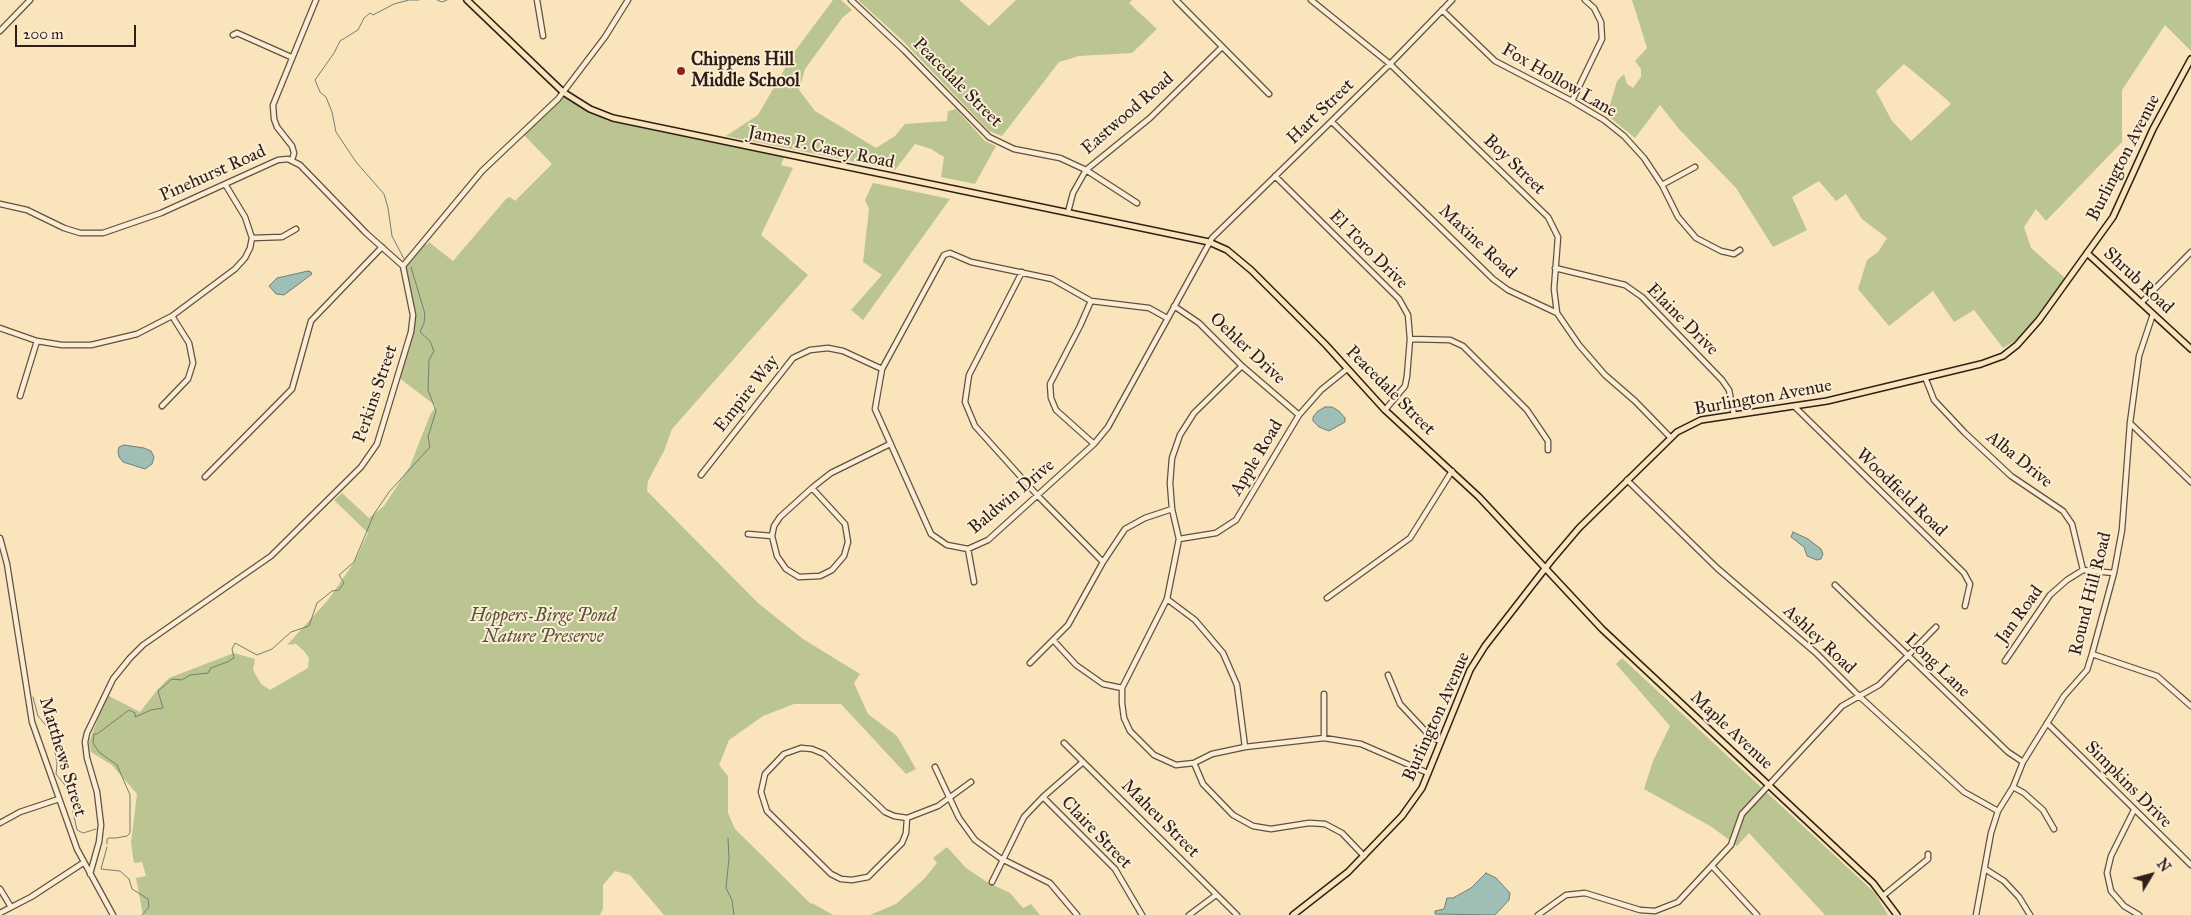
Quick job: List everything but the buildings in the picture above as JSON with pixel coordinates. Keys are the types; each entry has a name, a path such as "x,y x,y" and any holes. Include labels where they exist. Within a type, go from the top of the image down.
{"main road":[{"name":"James P. Casey Road","path":"467,0 563,92 597,112 629,122 1209,242"},
{"name":"Burlington Avenue","path":"1293,915 1335,884 1402,816 1416,798 1428,773 1474,663 1500,626 1579,528 1670,437 1693,422 1734,414 1795,407 1827,401 1992,361 2011,350 2033,328 2113,217 2153,129 2191,59"},
{"name":"Peacedale Street","path":"1209,242 1227,250 1251,270 1384,410 1452,471 1546,567"},
{"name":"Shrub Road","path":"2087,253 2191,349"},
{"name":"Maple Avenue","path":"1546,567 1602,628 1884,895 1897,915"}],"street":[{"path":"0,31 30,0"},
{"path":"292,160 294,153 292,146 277,127 273,111 275,97 316,0"},
{"path":"536,0 544,36"},
{"path":"403,266 489,164 558,99 605,37 628,0"},
{"name":"Peacedale Street","path":"851,0 904,50 989,137 1014,149 1060,158 1086,170 1137,203"},
{"path":"1176,0 1269,94"},
{"name":"Boy Street","path":"1311,0 1390,64 1548,217 1558,237 1554,289 1557,314"},
{"name":"Hart Street","path":"1209,242 1218,230 1332,122 1452,0"},
{"path":"1572,101 1602,39 1603,31 1594,8 1584,0"},
{"name":"Fox Hollow Lane","path":"1442,10 1495,61 1572,101 1604,120 1624,136 1644,158 1662,185 1681,223 1696,238 1721,252 1734,254 1740,250"},
{"path":"233,35 237,33 291,57"},
{"name":"Eastwood Road","path":"1068,212 1072,193 1086,170 1150,118 1222,47"},
{"name":"Maxine Road","path":"1332,122 1493,278 1508,290 1557,314 1579,345 1605,375 1635,400 1670,437"},
{"name":"Pinehurst Road","path":"0,204 27,210 64,228 80,233 94,234 114,230 161,213 284,158 300,165 403,266"},
{"path":"1662,185 1696,167"},
{"name":"El Toro Drive","path":"1275,176 1399,299 1408,314 1410,338 1405,386 1384,410"},
{"path":"0,328 36,341 62,345 91,345 137,334 172,316 235,269 245,258 250,248 252,238 245,217 225,184"},
{"path":"252,238 282,236 296,230"},
{"name":"Baldwin Drive","path":"1022,272 971,262 947,254 941,259 882,369 875,408 931,534 947,545 968,550 988,540 1094,444 1108,427 1209,242"},
{"path":"205,477 292,389 310,321 382,247"},
{"path":"2142,302 2191,252"},
{"name":"Perkins Street","path":"90,874 101,825 97,792 87,758 85,742 87,733 109,687 123,665 136,651 271,556 361,468 376,444 411,332 413,315 403,266"},
{"name":"Elaine Drive","path":"1555,268 1625,285 1642,297 1722,380 1729,390 1734,414"},
{"path":"1103,562 1038,496 975,426 965,402 969,375 1022,272 1052,279 1091,300 1149,308 1167,318"},
{"path":"1091,300 1080,326 1050,384 1051,398 1056,410 1094,444"},
{"name":"Oehler Drive","path":"1174,306 1200,323 1242,366 1299,416"},
{"name":"Round Hill Road","path":"1976,915 1991,833 1998,811 2013,787 2024,762 2064,696 2087,670 2092,654 2114,573 2122,530 2130,423 2140,356 2153,314"},
{"path":"162,406 188,379 193,363 189,343 172,316"},
{"path":"1410,338 1450,340 1463,346 1527,410 1548,441 1548,450"},
{"path":"20,396 36,341"},
{"name":"Empire Way","path":"701,476 793,358 810,350 828,348 843,351 882,369"},
{"path":"1242,366 1194,413 1180,434 1172,458 1170,483 1172,509 1178,539 1167,599 1122,688 1124,718 1136,739 1154,755 1176,765 1194,762 1212,754 1245,747 1324,738 1361,744 1428,773"},
{"name":"Apple Road","path":"1178,539 1216,532 1236,520 1299,416 1321,390 1347,369"},
{"name":"Alba Drive","path":"1925,377 1934,400 1965,433 2011,476 2063,511 2072,524 2083,570"},
{"name":"Woodfield Road","path":"1795,407 1964,573 1970,584 1965,606"},
{"path":"2130,423 2191,482"},
{"path":"812,488 845,524 848,542 844,556 832,570 820,576 799,577 786,569 777,556 772,536 774,526 780,516 812,488 831,473 890,444"},
{"path":"1327,598 1410,538 1452,471"},
{"name":"Ashley Road","path":"1627,480 1717,568 1816,653 1859,696 1964,792 1998,811"},
{"path":"1030,663 1068,625 1103,562 1125,529 1145,518 1172,509"},
{"path":"748,534 772,536"},
{"name":"Matthews Street","path":"0,538 7,564 32,722 83,863 113,915"},
{"path":"968,550 974,582"},
{"path":"2083,570 2114,573"},
{"name":"Jan Road","path":"2004,661 2050,595 2067,580 2083,570"},
{"name":"Long Lane","path":"1835,585 2008,752 2024,762"},
{"path":"1167,599 1195,620 1224,653 1237,685 1245,747"},
{"path":"1538,915 1566,895 1585,893 1656,913 1678,902 1731,845 1742,814 1842,706 1879,685 1936,627"},
{"path":"1054,641 1076,665 1103,684 1122,688"},
{"path":"2092,654 2158,676 2191,706"},
{"path":"1388,675 1400,704 1425,731 1440,741"},
{"path":"1324,694 1324,738"},
{"name":"Simpkins Drive","path":"2047,723 2191,865"},
{"name":"Maheu Street","path":"1064,743 1237,915"},
{"path":"907,818 906,833 902,843 875,871 868,877 841,879 822,867 767,811 763,802 762,784 765,774 784,754 801,748 812,749 824,754 885,812 894,816 907,818 916,816 950,798 971,782"},
{"path":"992,882 1024,817 1083,762"},
{"path":"1194,762 1203,784 1233,816 1253,826 1271,829 1309,822 1325,824 1342,833 1364,856"},
{"path":"935,767 969,833 985,849 1003,860 1050,882 1077,915"},
{"path":"2013,787 2024,793 2043,810 2054,828"},
{"name":"Claire Street","path":"1043,798 1115,869 1142,915"},
{"path":"0,823 20,812 59,799"},
{"path":"2134,810 2111,856 2107,873 2111,891 2124,906 2139,915"},
{"path":"1884,895 1928,859 1928,854"},
{"path":"0,914 83,863"},
{"path":"1712,866 1756,915"},
{"path":"1985,869 2004,881 2019,897 2030,915"},
{"path":"0,890 11,907"},
{"path":"1189,915 1216,895"}],"green space":[{"path":"833,0 841,0 852,10 843,17 805,69 799,90 815,111 876,148 895,136 905,124 947,121 948,111 956,109 985,141 996,146 975,184 941,177 944,157 931,149 915,144 895,170 726,136 758,115 795,51"},
{"path":"858,0 959,0 989,26 1016,0 1132,0 1129,3 1157,29 1132,53 1079,56 1059,62 1002,136 989,131 903,41"},
{"path":"1632,0 2191,0 2191,51 2165,25 2122,90 2122,142 2046,221 2036,209 2024,227 2031,248 2065,278 2023,336 2003,348 1974,310 1954,322 1933,291 1889,326 1858,289 1867,260 1878,252 1887,238 1862,219 1846,194 1836,201 1819,181 1792,197 1807,230 1773,247 1736,188 1679,129 1660,105 1635,138 1607,115 1617,81 1624,74 1627,84 1633,88 1641,77 1641,69 1635,61 1647,48","holes":["1904,64 1951,104 1911,141 1892,121 1876,91"]},
{"name":"Hoppers-Birge Pond Nature Preserve","path":"563,92 597,112 785,155 781,165 793,168 761,235 808,275 672,429 664,451 648,481 647,491 758,603 803,639 860,674 854,683 868,714 897,736 916,769 906,774 841,704 794,704 763,716 729,740 719,765 728,776 728,813 735,829 811,904 833,915 664,915 630,875 615,871 603,885 603,909 600,915 143,915 136,878 146,876 142,862 134,863 131,843 137,794 112,765 91,752 89,742 107,695 140,712 169,678 234,653 255,659 253,670 261,684 270,690 308,668 309,658 304,651 296,644 287,645 328,600 355,561 368,533 334,500 342,493 369,518 384,506 410,466 430,415 436,406 398,377 413,315 403,266 424,243 427,245 429,242 453,261 506,199 510,197 515,201 552,164 522,133"},
{"path":"873,183 950,199 863,320 851,310 882,275 863,262 869,209 865,200"},
{"path":"1622,658 1875,893 1888,915 1825,915 1749,833 1737,846 1712,827 1644,789 1653,761 1670,726 1616,664"},
{"path":"947,847 966,868 987,882 1010,893 1023,908 1031,904 1040,915 870,915 896,904 924,879 937,863 933,858"}],"water":[{"path":"308,271 312,274 284,295 276,294 269,286 277,278"},
{"path":"1325,407 1332,407 1339,411 1345,418 1345,422 1329,431 1319,427 1313,421 1313,417"},
{"path":"124,445 151,451 154,457 152,464 145,469 123,462 119,457 118,451 119,447"},
{"path":"1793,532 1808,539 1821,549 1823,554 1821,559 1817,560 1807,556 1804,547 1791,537"},
{"path":"1486,873 1496,878 1510,893 1509,900 1495,915 1435,914 1435,911 1444,909 1447,898 1453,898 1471,888"}],"waterway":[{"path":"404,259 392,236 384,194 356,162 336,132 332,112 326,97 320,92 315,80 340,41 358,30 364,18 370,13 373,15 394,4 409,0"},
{"path":"410,0 419,0"},
{"path":"437,0 442,2 447,0"},
{"path":"107,844 107,839 109,838 127,836 130,833 130,795 117,765 99,752 93,743 94,734 97,734 129,710 135,713 135,717 151,710 163,708 158,691 172,679 182,680 190,675 208,673 211,668 234,658 232,649 235,643 257,655 272,649 291,632 309,626 317,603 332,591 339,590 344,583 339,575 354,562 374,514 389,492 430,447 428,437 436,411 428,390 429,360 434,351 430,341 420,332 425,314 411,267"},
{"path":"33,697 38,716 49,729 53,740 57,764 56,774 68,789 77,830 83,833 96,829"},
{"path":"728,838 729,858 726,888 732,900 734,915"},
{"path":"107,847 101,869 120,871 129,879 132,889 148,899 149,907 142,915"}],"place":[{"name":"Chippens Hill Middle School","path":"681,71"}]}
